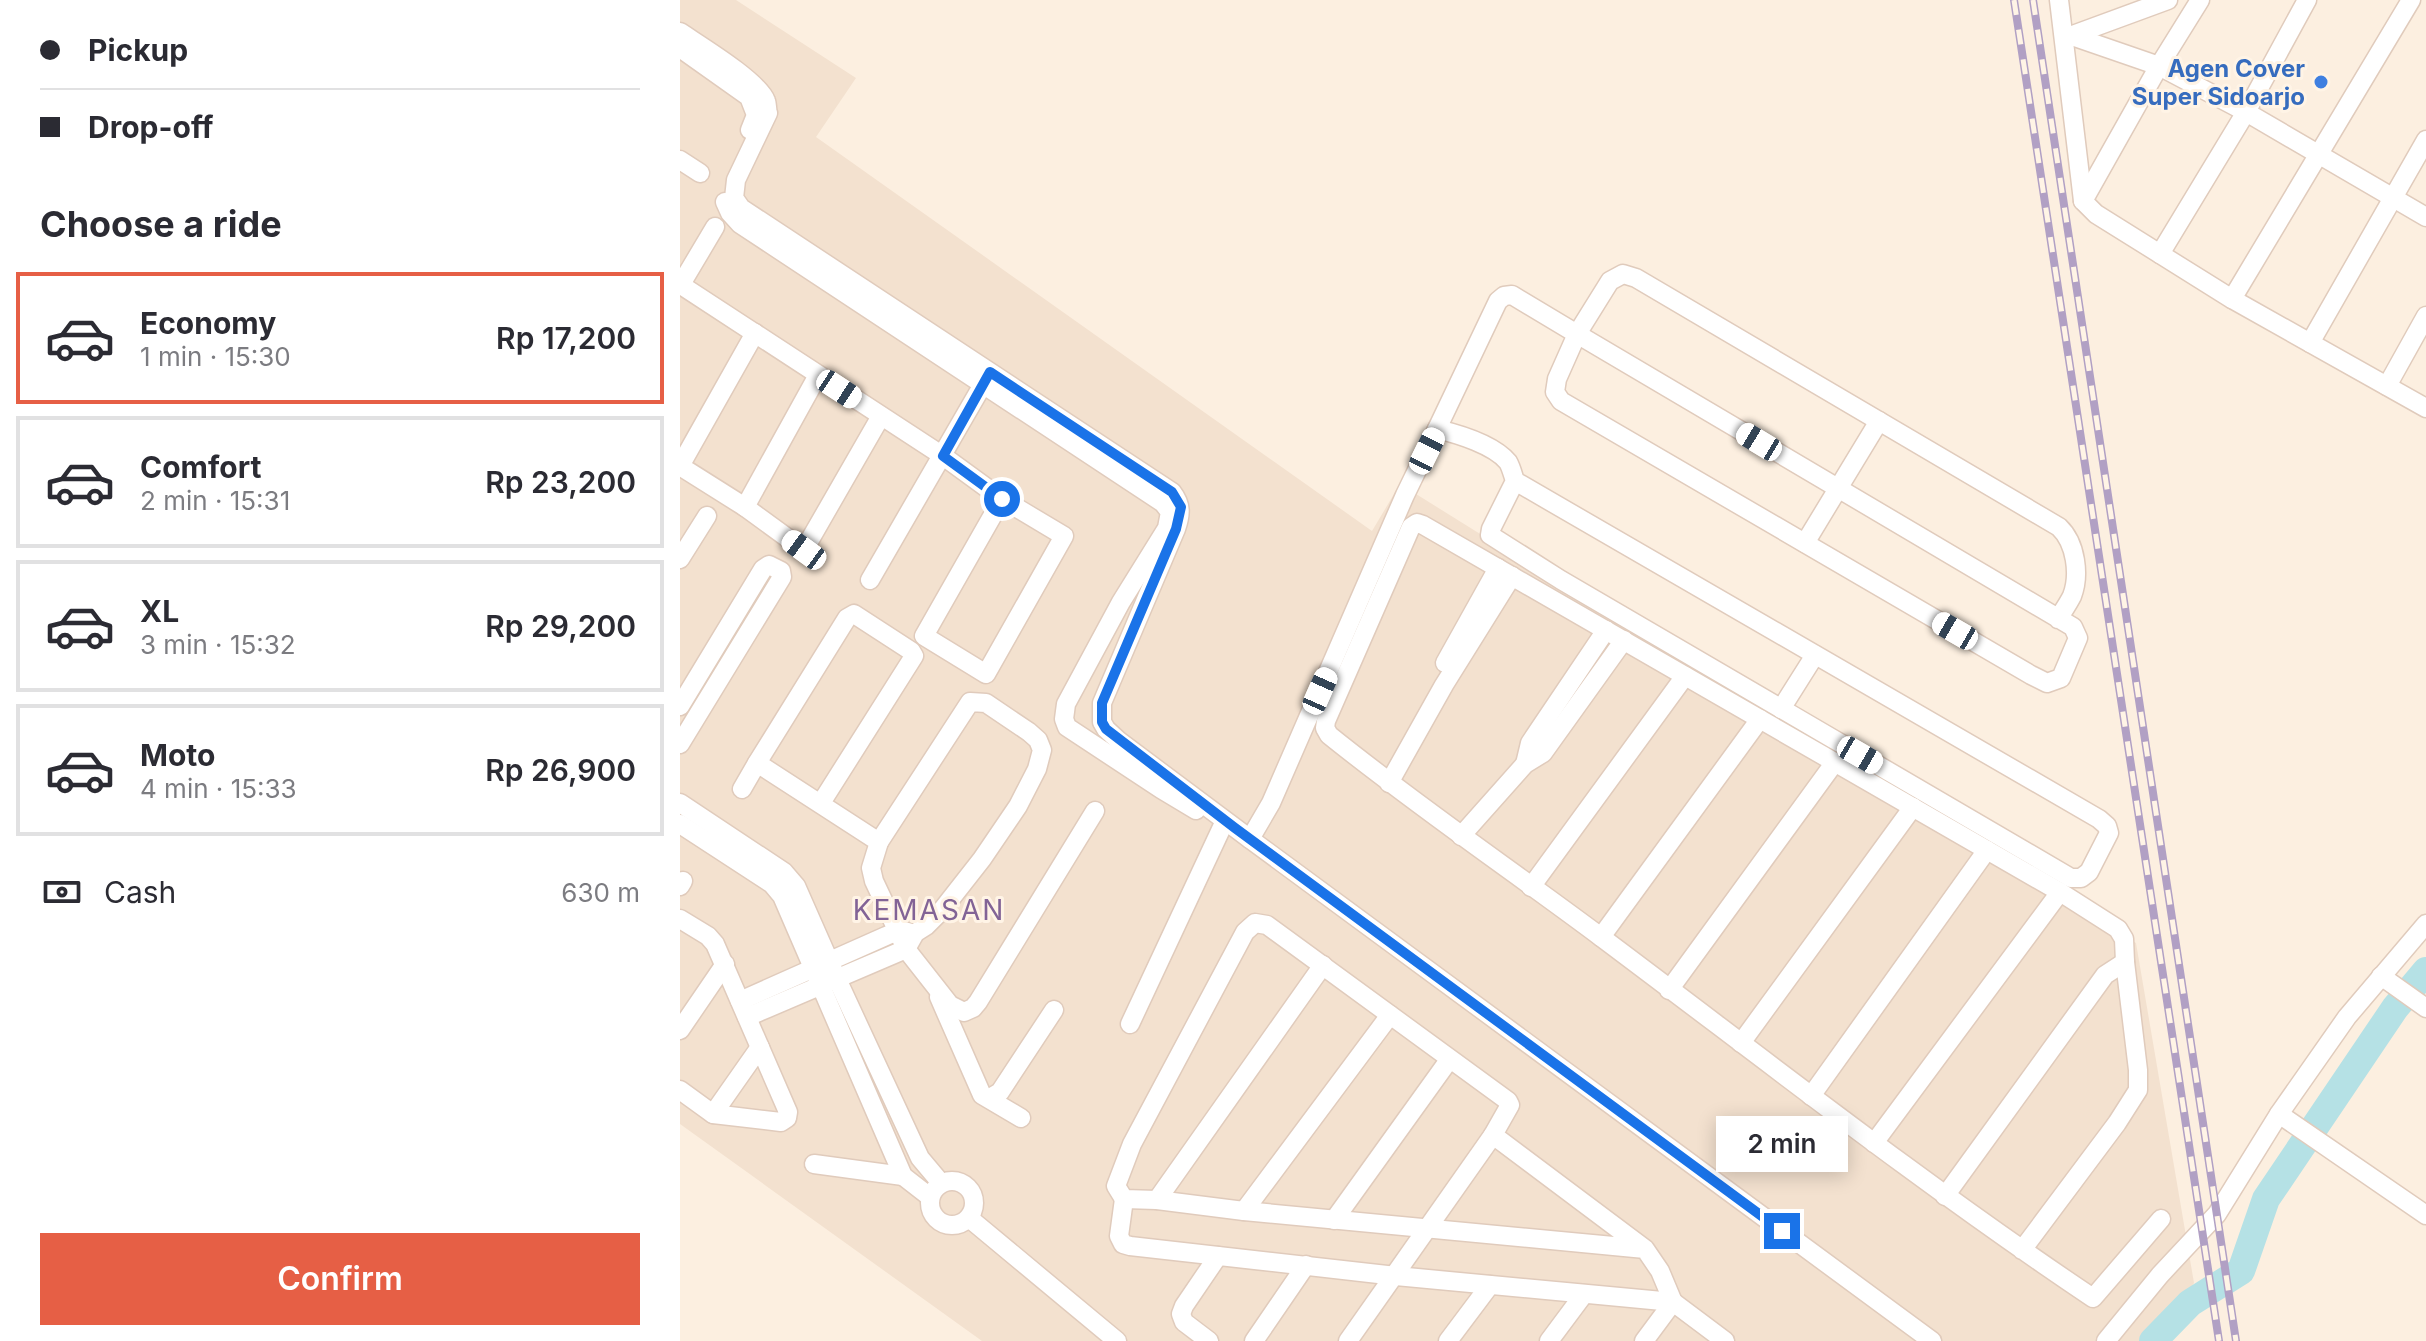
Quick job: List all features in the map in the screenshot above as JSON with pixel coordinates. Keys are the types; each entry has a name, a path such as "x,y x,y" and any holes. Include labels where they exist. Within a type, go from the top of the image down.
{"street":[{"path":"2059,0 2067,36 2083,201 2096,214 2232,299 2426,408"},
{"path":"2067,36 2168,0"},
{"path":"2083,201 2200,0"},
{"path":"2160,254 2246,112 2307,0"},
{"path":"2232,299 2411,0"},
{"path":"680,32 751,81 767,101 768,113 736,180 734,198 741,208 1163,503 1170,512 1167,528 1121,602 1066,704 1064,719 1067,727 1137,774 1236,831"},
{"path":"2067,36 2159,66 2246,112 2426,217"},
{"path":"680,48 749,97 754,107 756,115 753,125 723,189 730,213 740,224 1172,492 1177,499 1181,507 1176,529 1102,703 1102,722 1106,729 1236,831 1932,1341"},
{"path":"2310,343 2426,140"},
{"path":"680,160 700,173"},
{"path":"715,227 680,286 943,456 1002,499 1064,536 986,674 924,636 1002,499"},
{"path":"1130,1024 1236,831 1271,803 1405,495 1498,301 1504,296 1512,295 1577,334 1838,488 2058,619 2073,627 2078,638 2061,678 2047,683 1561,401 1555,392 1557,379 1577,334 1610,281 1623,274 1636,278 2059,527 2065,533 2073,553 2076,579 2071,597 2058,619"},
{"path":"2387,386 2426,316"},
{"path":"755,333 680,466 745,507 804,550 881,416"},
{"path":"745,507 818,375"},
{"path":"870,580 986,378"},
{"path":"1805,543 1879,421"},
{"path":"1437,429 1461,435 1488,448 1508,462 1515,481 2099,819 2107,826 2109,833 2089,872 2081,878 2071,878 1575,588 1490,535 1515,481"},
{"path":"680,559 707,516"},
{"path":"2022,1250 2138,1090 2124,939 2118,929 2060,892 1423,525 1417,523 1411,527 1326,721 1325,728 1329,735 1389,783 1601,937 1945,1196 2022,1250 2109,1309"},
{"path":"680,706 763,569 769,565 781,571 782,577 680,744"},
{"path":"1389,783 1505,572"},
{"path":"742,789 847,618 854,614 914,656 821,803"},
{"path":"1525,764 1530,743 1606,630"},
{"path":"1461,836 1525,764 1543,753 1624,640"},
{"path":"1781,709 1815,655"},
{"path":"1531,887 1685,676"},
{"path":"744,1009 829,983 906,938 926,926 942,910 1018,806 1037,769 1042,750 1038,740 1029,732 986,703 970,702 879,842 871,868 874,881 906,938 933,984 982,1095 1021,1118"},
{"path":"1601,937 1760,719"},
{"path":"1669,990 1835,762"},
{"path":"757,763 879,842"},
{"path":"680,803 784,872 796,886 821,964 903,1176"},
{"path":"1741,1043 1913,807"},
{"path":"933,984 950,1005 964,1012 973,1008 1095,811"},
{"path":"680,824 772,884 821,964"},
{"path":"1811,1096 1987,850"},
{"path":"1874,1143 2060,892"},
{"path":"680,919 712,939 788,1112 787,1118 781,1122 713,1114 680,1090"},
{"path":"1348,1341 1396,1276 1493,1135 1510,1105 1267,925 1255,923 1245,932 1132,1144 1116,1186 1124,1199 1119,1236 1123,1244 1396,1276 1673,1302"},
{"path":"2109,1309 2217,1214 2285,1118 2347,1017 2388,981 2426,924"},
{"path":"744,1009 821,964 906,938"},
{"path":"1945,1196 2105,975 2125,962"},
{"path":"680,1030 725,964"},
{"path":"1157,1200 1323,965"},
{"path":"2388,981 2419,1003"},
{"path":"829,983 935,1190"},
{"path":"990,1098 1000,1092 1054,1010"},
{"path":"1244,1211 1390,1015"},
{"path":"713,1114 760,1047"},
{"path":"1334,1220 1449,1060"},
{"path":"2285,1118 2426,1215"},
{"path":"1493,1135 1645,1249 1660,1271 1673,1302 1725,1341"},
{"path":"814,1164 903,1176 935,1190"},
{"path":"949,1181 966,1186 974,1201 969,1218 951,1226 933,1217 929,1207 935,1190 949,1181"},
{"path":"1124,1199 1645,1249"},
{"path":"969,1218 1117,1341"},
{"path":"2106,1341 2109,1309 2161,1219"},
{"path":"1209,1341 1184,1322 1181,1314 1218,1256"},
{"path":"1254,1341 1306,1265"},
{"path":"1448,1341 1490,1285"},
{"path":"1549,1341 1584,1294"},
{"path":"1644,1341 1673,1302"}],"shaded area":[{"path":"680,0 736,0 856,78 816,137 1372,531 1400,484 2136,943 2194,1283 2154,1341 982,1341 680,1124"}],"waterway":[{"path":"2153,1341 2190,1303 2241,1271 2266,1199 2395,1008 2426,971"}],"railway":[{"path":"2014,0 2219,1341"},
{"path":"2033,0 2236,1341"}],"place":[{"name":"Agen Cover Super Sidoarjo","path":"2321,82"}],"district":[{"name":"KEMASAN","path":"929,910"}],"route":[{"path":"1002,499 943,456 990,372 1172,492 1181,507 1176,529 1102,703 1102,722 1106,729 1235,828 1782,1231"}]}
